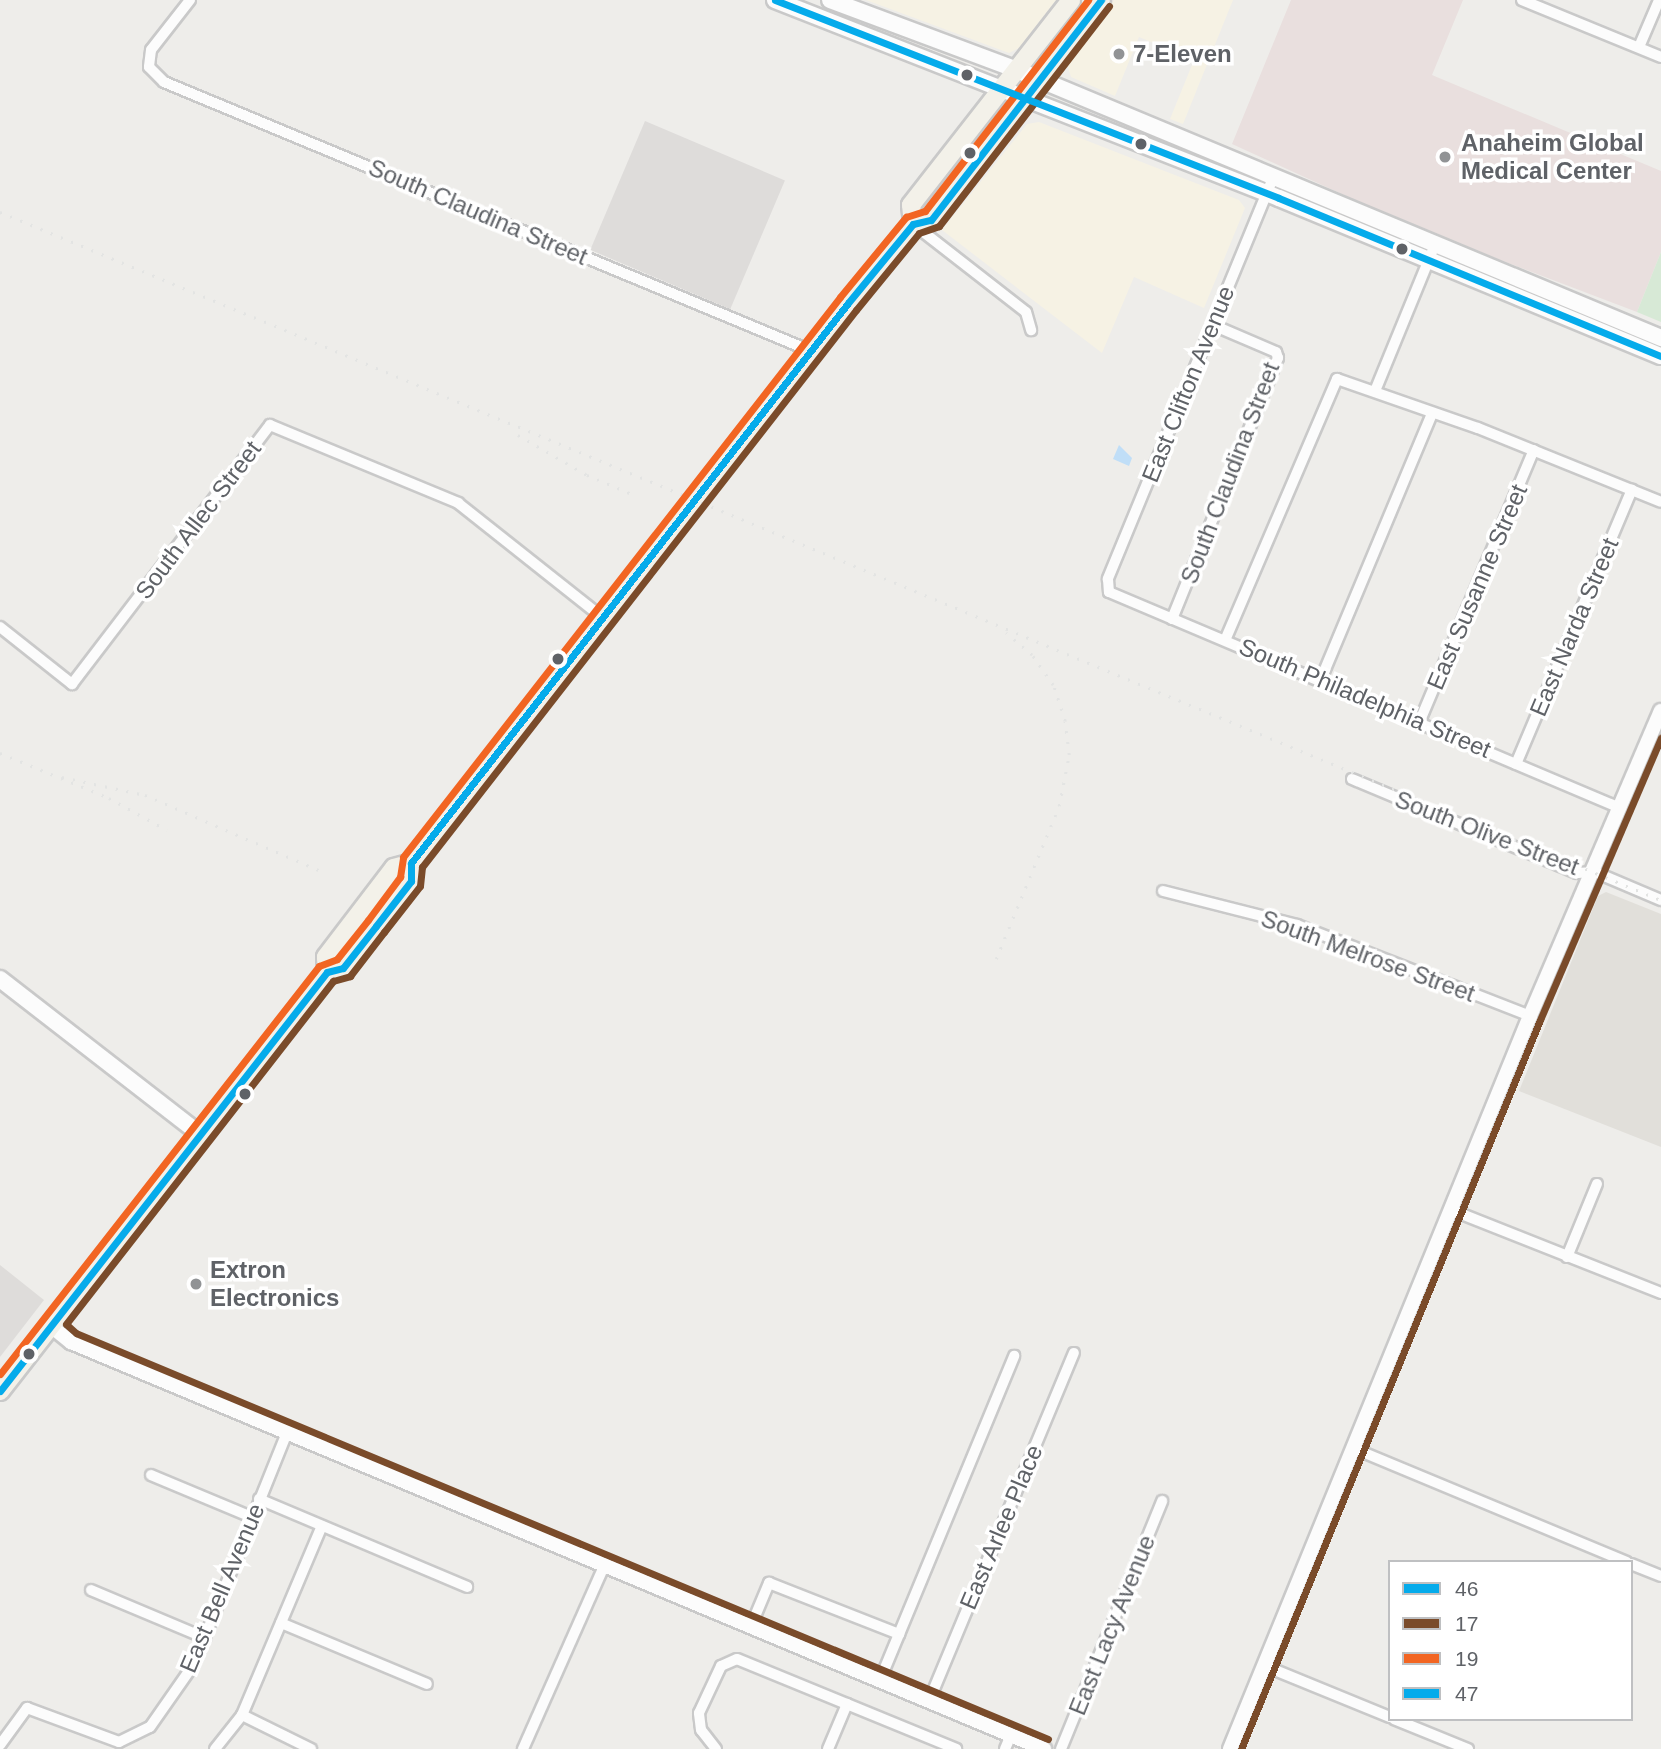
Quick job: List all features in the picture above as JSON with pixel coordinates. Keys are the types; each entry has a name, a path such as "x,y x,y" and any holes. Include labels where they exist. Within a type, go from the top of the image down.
{"main road":[{"path":"775,0 1026,98 1405,232 1661,338"},
{"path":"830,0 1017,70 1270,186 1361,232 1661,356"},
{"path":"913,223 911,205 1071,0"},
{"path":"0,1391 327,972 343,968 364,942 411,881 411,863 811,351 913,223 931,220 1101,0"},
{"path":"1361,232 1373,228 1396,237 1405,232"},
{"path":"0,979 200,1134"}],"street":[{"name":"South Claudina Street","path":"190,0 151,50 149,67 164,82 811,351"},
{"path":"1522,0 1661,57"},
{"path":"1639,47 1659,0"},
{"name":"East Clifton Avenue","path":"1109,592 1108,579 1270,186"},
{"path":"913,223 1026,312 1031,330"},
{"path":"1375,391 1435,245"},
{"name":"South Claudina Street","path":"1172,619 1279,358 1276,352 1213,325"},
{"path":"1226,638 1336,379 1534,450 1661,502"},
{"path":"1321,679 1432,414"},
{"name":"South Allec Street","path":"0,628 72,684 270,425 458,503 603,618"},
{"name":"East Susanne Street","path":"1419,723 1534,450"},
{"name":"East Narda Street","path":"1516,764 1632,490"},
{"name":"South Philadelphia Street","path":"1109,592 1226,638 1620,808"},
{"path":"1230,1749 1454,1211 1530,1016 1595,872 1661,713"},
{"name":"South Olive Street","path":"1352,779 1577,873 1595,872 1661,900"},
{"name":"South Melrose Street","path":"1163,891 1297,925 1530,1016"},
{"path":"1567,1257 1597,1184"},
{"path":"1454,1211 1661,1293"},
{"path":"51,1326 71,1342 1044,1749"},
{"name":"East Arlee Place","path":"929,1701 1074,1353"},
{"path":"880,1680 1014,1356"},
{"name":"East Bell Avenue","path":"0,1745 27,1708 119,1742 135,1738 171,1700 205,1637 287,1433"},
{"path":"1355,1448 1621,1560"},
{"path":"151,1475 254,1518"},
{"path":"259,1499 467,1587"},
{"name":"East Lacy Avenue","path":"1061,1749 1162,1501"},
{"path":"215,1749 242,1715 322,1526"},
{"path":"523,1749 605,1564"},
{"path":"1633,1565 1661,1576"},
{"path":"751,1626 769,1583 899,1634"},
{"path":"91,1590 205,1637"},
{"path":"281,1623 427,1684"},
{"path":"716,1749 698,1722 715,1674 728,1659 745,1660 956,1749"},
{"path":"1265,1667 1388,1716"},
{"path":"828,1749 847,1703"},
{"path":"242,1715 311,1749"},
{"path":"1399,1721 1468,1749"},
{"path":"1005,1749 1011,1735"}],"shaded area":[{"path":"866,0 1056,0 1019,48 1009,53"},
{"path":"1114,0 1233,0 1183,124 1170,119 1194,60 1139,37 1115,96 1071,77 1067,64"},
{"name":"Anaheim Global Medical Center","path":"1291,0 1463,0 1432,75 1661,171 1661,252 1637,312 1414,227 1232,144"},
{"path":"645,121 785,180 730,309 590,250"},
{"path":"1039,122 1239,200 1245,208 1204,308 1134,277 1102,353 942,230 1027,124"},
{"path":"1606,892 1661,914 1661,1147 1519,1091 1598,896"},
{"path":"0,1265 44,1300 0,1357"}],"green space":[{"path":"1661,252 1661,322 1637,312"}],"water":[{"path":"1119,445 1132,458 1129,466 1113,459"}],"railway":[{"path":"0,212 1661,900"},
{"path":"518,435 587,475 632,494"},
{"path":"996,959 1059,806 1069,755 1065,721 1053,685 1032,655 1006,633"},
{"path":"0,753 109,798 167,830"},
{"path":"62,777 145,795 321,871"}],"transit line":[{"name":"47","path":"775,0 1279,198 1661,356"},
{"name":"19","path":"0,1374 319,966 337,959 368,920 400,877 403,857 840,297 906,217 925,211 1088,0"},
{"name":"46","path":"0,1391 327,972 343,968 376,926 411,881 411,863 848,303 913,224 931,220 1101,0"},
{"name":"17","path":"1048,1739 76,1333 66,1324 333,981 350,976 420,886 422,867 856,310 919,233 939,226 1109,6"},
{"name":"17","path":"1241,1749 1540,1020 1661,738"}],"place":[{"name":"7-Eleven","path":"1119,54"},
{"name":"Anaheim Global Medical Center","path":"1445,157"},
{"name":"Extron Electronics","path":"196,1284"}]}
